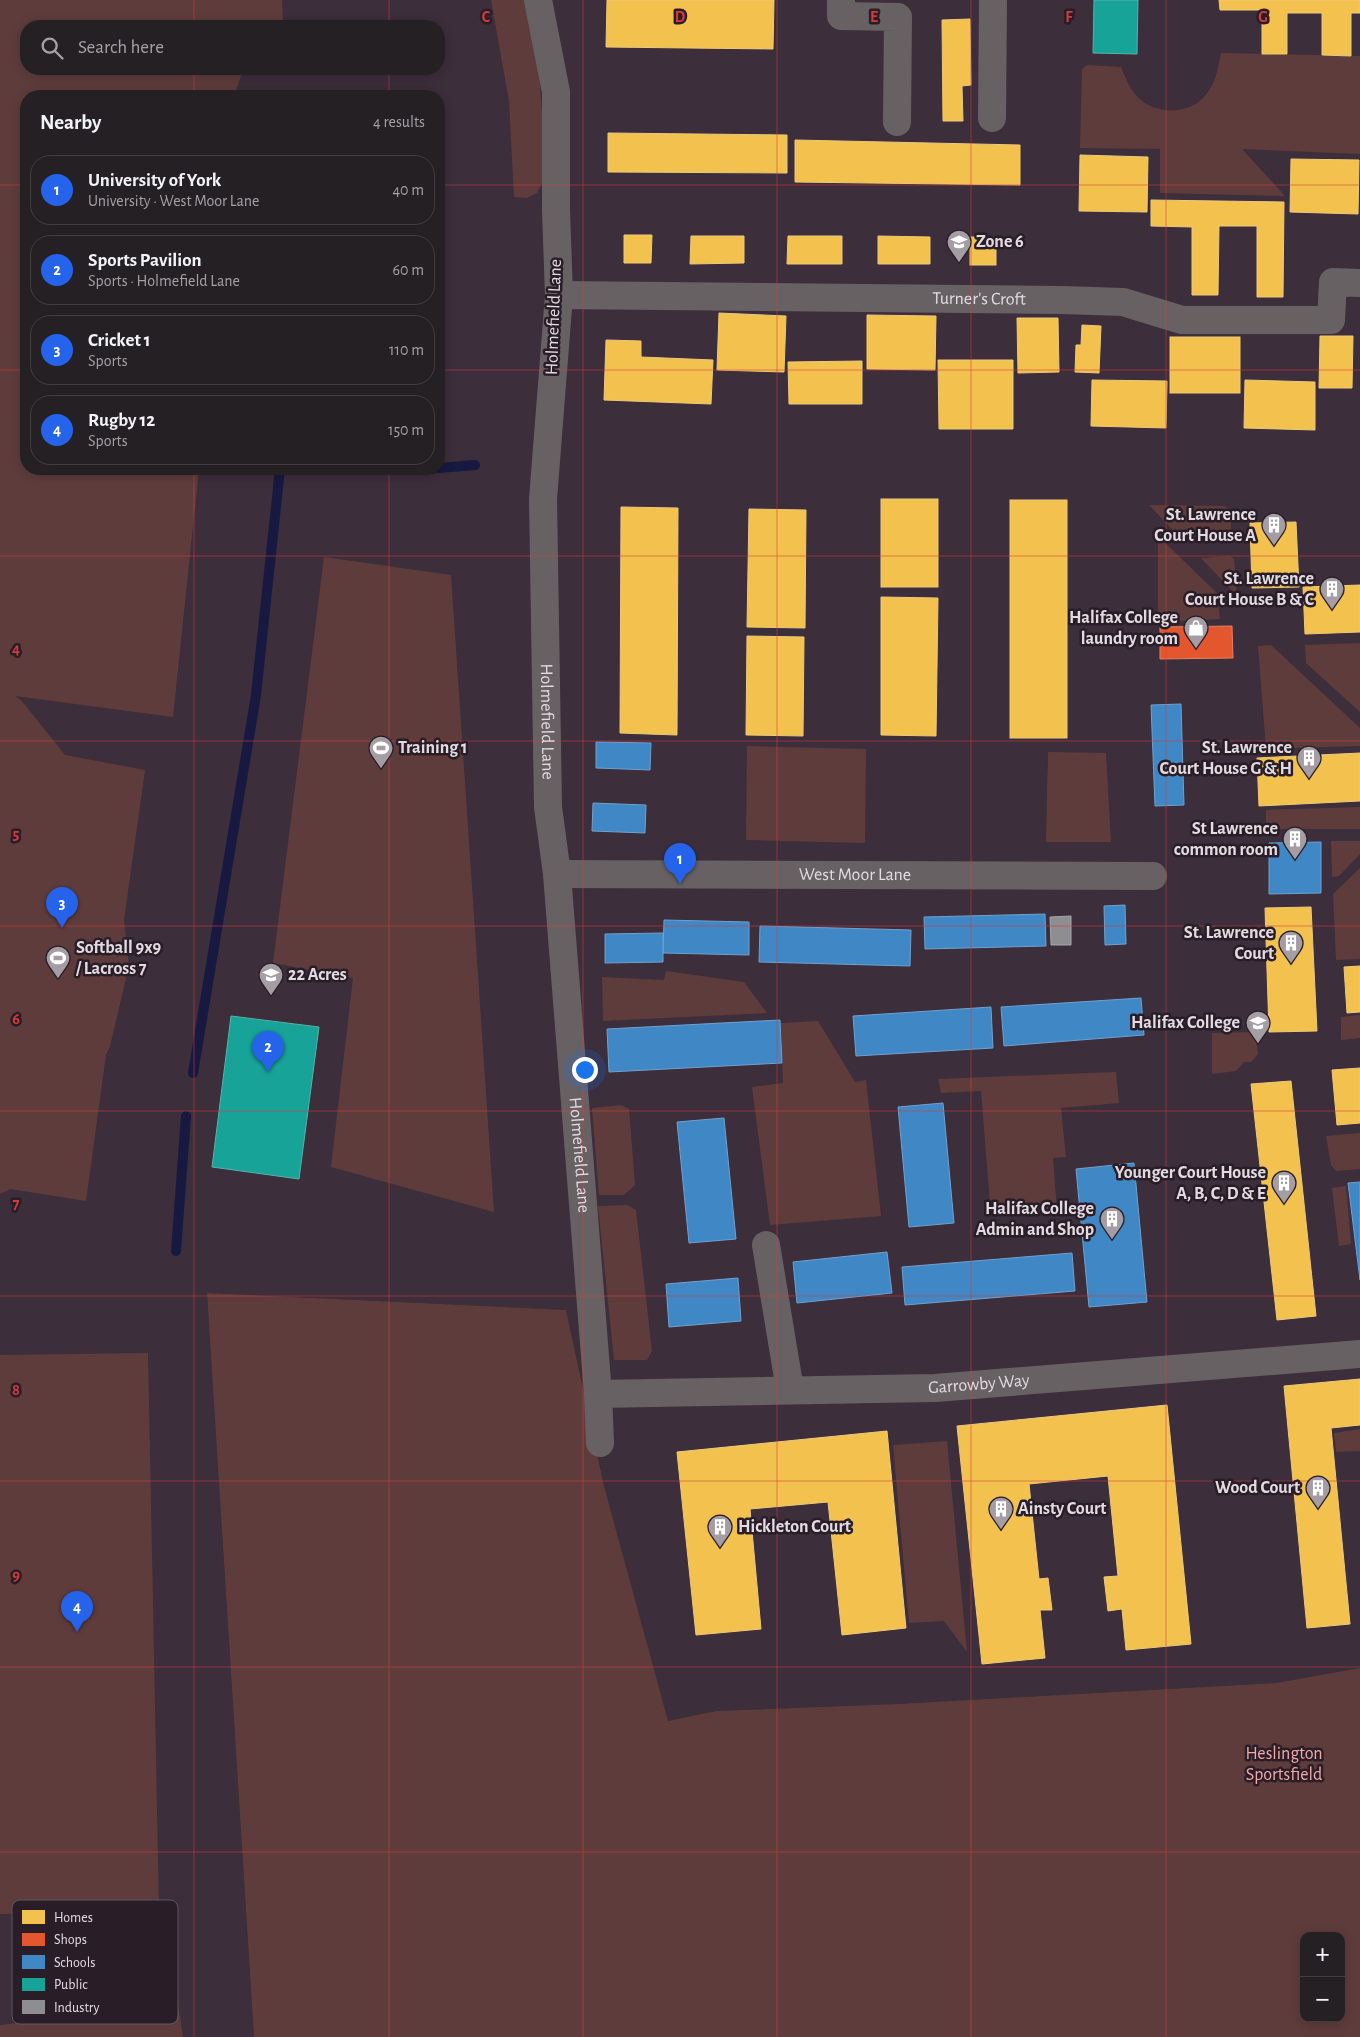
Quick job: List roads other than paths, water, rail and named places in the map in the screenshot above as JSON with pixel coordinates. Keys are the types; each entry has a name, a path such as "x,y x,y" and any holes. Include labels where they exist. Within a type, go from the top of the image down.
{"street":[{"name":"Holmefield Lane","path":"538,0 556,92 556,210 559,295 543,499 548,807 557,874 598,1394 600,1443"},
{"path":"841,0 841,16 898,17 897,122"},
{"path":"992,118 993,0"},
{"name":"Turner's Croft","path":"559,295 1079,300 1122,302 1182,320 1331,320 1333,282 1360,284"},
{"name":"West Moor Lane","path":"557,874 1153,876"},
{"path":"766,1245 790,1390"},
{"name":"Garrowby Way","path":"598,1394 935,1388 1360,1354"}],"waterway":[{"path":"445,468 475,465"},
{"path":"193,1073 256,695 279,475"},
{"path":"176,1251 186,1116"}],"place":[{"name":"Zone 6","path":"959,263"},
{"name":"St. Lawrence Court House A","path":"1274,546"},
{"name":"St. Lawrence Court House B & C","path":"1332,610"},
{"name":"Halifax College laundry room","path":"1196,649"},
{"name":"Training 1","path":"381,769"},
{"name":"St. Lawrence Court House G & H","path":"1309,779"},
{"name":"St Lawrence common room","path":"1295,860"},
{"name":"University of York","path":"680,884"},
{"name":"Cricket 1","path":"62,928"},
{"name":"St. Lawrence Court","path":"1291,964"},
{"name":"Softball 9x9 / Lacross 7","path":"58,979"},
{"name":"22 Acres","path":"271,996"},
{"name":"Halifax College","path":"1258,1044"},
{"name":"Sports Pavilion","path":"268,1072"},
{"name":"Younger Court House A, B, C, D & E","path":"1284,1204"},
{"name":"Halifax College Admin and Shop","path":"1112,1240"},
{"name":"Wood Court","path":"1318,1509"},
{"name":"Ainsty Court","path":"1001,1530"},
{"name":"Hickleton Court","path":"720,1548"},
{"name":"Rugby 12","path":"77,1632"}],"park label":[{"name":"Heslington Sportsfield","path":"1284,1764"}]}
